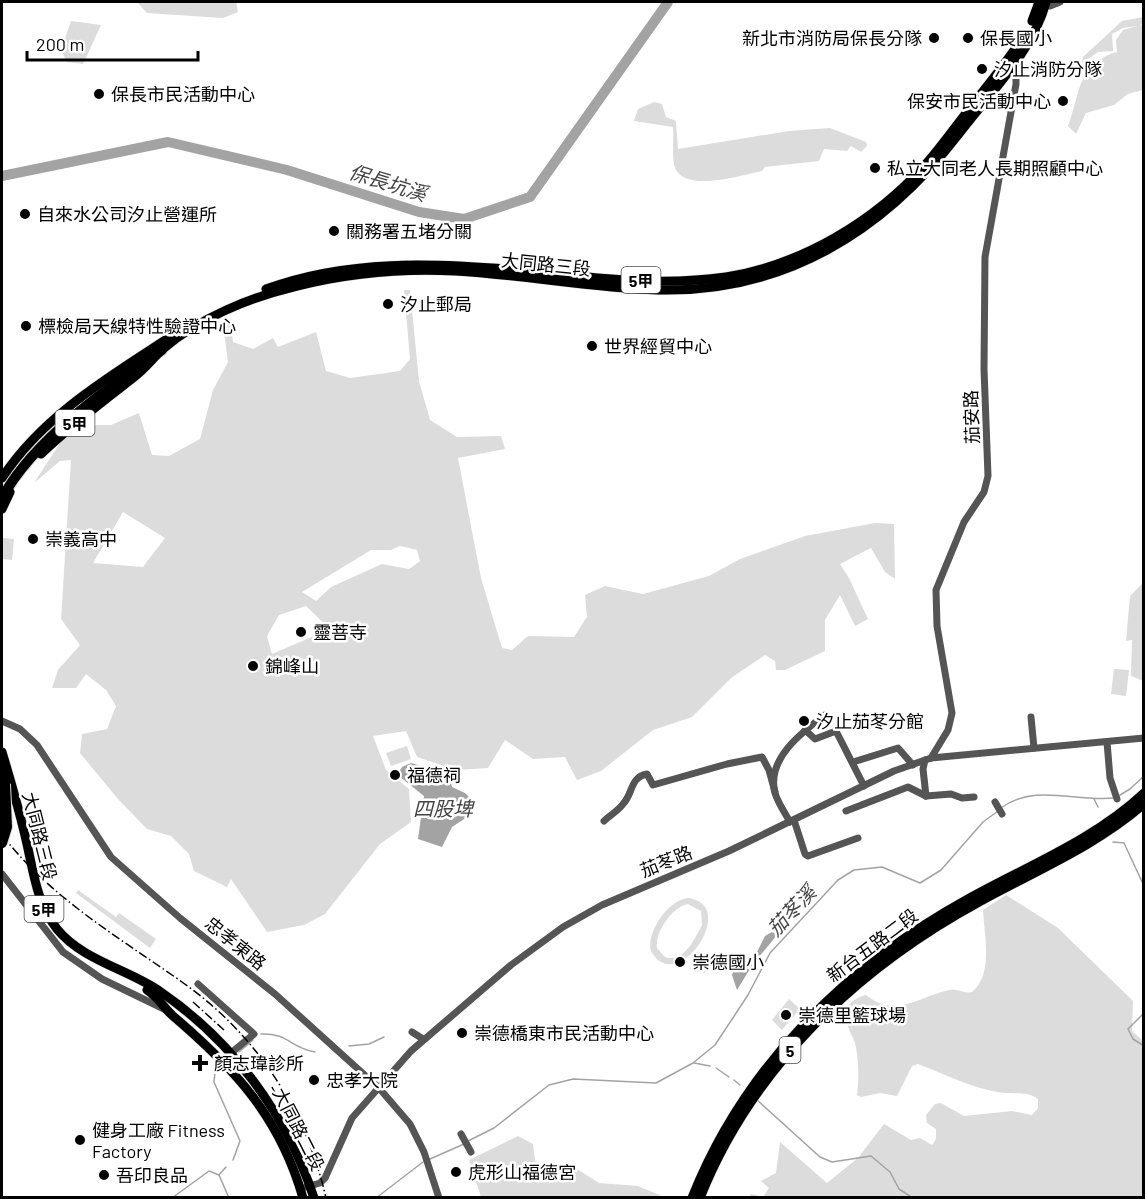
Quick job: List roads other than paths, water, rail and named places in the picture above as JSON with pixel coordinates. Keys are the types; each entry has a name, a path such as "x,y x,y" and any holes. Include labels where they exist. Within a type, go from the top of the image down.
{"highway":[{"path":"2,498 22,469 57,431 162,350"},
{"path":"2,490 25,458 45,436 146,353"},
{"path":"2,772 9,807 7,827 2,843"},
{"path":"2,785 4,798 2,832"}],"main road":[{"name":"大同路三段","path":"2,509 12,489 33,462 62,433 150,365 162,350 202,324 239,305 283,290 358,274 456,271 660,290 730,284 765,276 840,243 898,202 933,167 1036,27 1042,3"},
{"name":"大同路三段","path":"2,478 27,446 54,419 120,369 196,320 236,300 281,284 357,267 382,264 456,265 596,279 668,281 727,277 760,269 800,255 832,239 890,199 927,162 1007,66"},
{"name":"大同路三段","path":"2,752 27,842 38,894 55,927 72,943 157,990 170,1006"},
{"name":"新台五路二段","path":"692,1197 716,1143 762,1073 785,1044 833,994 869,964 919,928 1102,826 1143,793"},
{"name":"大同路三段","path":"2,799 14,812 34,897 51,928 67,945 154,994 170,1006"},
{"name":"新台五路二段","path":"700,1197 716,1161 752,1100 800,1038 857,983 921,936 978,902 1089,843 1143,804"},
{"name":"大同路二段","path":"170,1006 231,1053 278,1116 296,1150 305,1190"},
{"name":"大同路二段","path":"170,1006 242,1081 284,1145 305,1190 314,1197"}],"street":[{"path":"1042,3 1060,2"},
{"name":"茄安路","path":"928,759 948,730 952,713 937,626 936,590 964,522 984,492 988,476 984,279 988,234 1016,84 1016,74 1007,66"},
{"path":"774,792 779,760 805,730 825,715"},
{"path":"1031,717 1035,748"},
{"name":"忠孝東路","path":"2,721 20,729 37,745 111,857 178,916 275,994 379,1088 410,1124 424,1152 439,1197"},
{"path":"805,730 815,739 836,731 864,786"},
{"name":"茄苳路","path":"305,1190 325,1178 352,1118 423,1039 512,965 563,927 622,895 729,851 864,786 928,759 1143,738"},
{"path":"1107,742 1110,778 1116,796"},
{"path":"853,762 898,748 913,765"},
{"path":"604,821 625,803 635,780 647,774 653,785 727,764 762,757 769,770 774,792 792,821 804,854 813,856 858,838"},
{"path":"926,796 928,759"},
{"path":"846,811 869,800 908,787 926,796 951,794 962,798 974,797"},
{"path":"994,802 1002,814"},
{"path":"2,874 63,952 102,979 170,1006"},
{"path":"198,984 254,1034 231,1053"},
{"path":"412,1032 423,1039"},
{"path":"462,1134 471,1152"}],"water":[{"name":"四股埤","path":"411,763 446,773 452,787 465,793 475,803 473,813 452,827 442,847 418,839 424,796 400,777 399,772 402,767"},
{"path":"772,932 778,934 753,964 737,990 733,972 757,952 765,936"}],"waterway":[{"name":"保長坑溪","path":"2,176 168,142 287,170 419,212 464,219 530,197 668,2"},
{"path":"1120,795 1144,776"},
{"name":"茄苳溪","path":"1001,808 1027,796 1113,798"},
{"name":"茄苳溪","path":"1094,799 1098,807"},
{"name":"茄苳溪","path":"468,1141 494,1128 549,1085 573,1079 656,1083 693,1063 715,1045 748,995 770,953 838,880 854,870 882,867 920,883 941,870 983,822 998,811"},
{"name":"茄苳溪","path":"1113,842 1124,843 1144,886"},
{"path":"1144,1013 1128,1029 1133,1039 1144,1046"},
{"path":"261,1034 278,1036 315,1052"},
{"path":"349,1046 369,1044 384,1037"},
{"path":"239,1052 253,1040"},
{"path":"694,1063 710,1066"},
{"path":"221,1067 215,1072 214,1082 240,1141 233,1160"},
{"path":"716,1068 729,1077"},
{"path":"734,1080 740,1085"},
{"path":"757,1100 820,1157 832,1162 871,1156 890,1172 899,1189 913,1198"},
{"name":"茄苳溪","path":"430,1159 464,1144"},
{"name":"茄苳溪","path":"376,1198 423,1162"},
{"path":"219,1175 226,1167"},
{"name":"茄苳溪","path":"172,1198 209,1171 219,1175 229,1198"}],"railway":[{"path":"2,835 21,858 64,898 182,982 233,1025 274,1076 291,1105 305,1134 326,1198"},
{"path":"193,1002 224,1030"},
{"path":"272,1087 298,1138"}],"place":[{"name":"新北市消防局保長分隊","path":"934,38"},
{"name":"保長國小","path":"968,38"},
{"name":"汐止消防分隊","path":"982,69"},
{"name":"保長市民活動中心","path":"99,94"},
{"name":"保安市民活動中心","path":"1063,101"},
{"name":"私立大同老人長期照顧中心","path":"875,168"},
{"name":"自來水公司汐止營運所","path":"25,214"},
{"name":"關務署五堵分關","path":"334,231"},
{"name":"汐止郵局","path":"388,304"},
{"name":"標檢局天線特性驗證中心","path":"26,326"},
{"name":"世界經貿中心","path":"592,346"},
{"name":"崇義高中","path":"33,539"},
{"name":"靈菩寺","path":"301,632"},
{"name":"錦峰山","path":"253,666"},
{"name":"汐止茄苳分館","path":"804,721"},
{"name":"福德祠","path":"395,775"},
{"name":"崇德國小","path":"680,962"},
{"name":"崇德里籃球場","path":"786,1015"},
{"name":"崇德橋東市民活動中心","path":"462,1033"},
{"name":"顏志瑋診所","path":"200,1063"},
{"name":"忠孝大院","path":"314,1080"},
{"name":"健身工廠 Fitness Factory","path":"80,1140"},
{"name":"虎形山福德宮","path":"456,1172"},
{"name":"吾印良品","path":"104,1175"}]}
